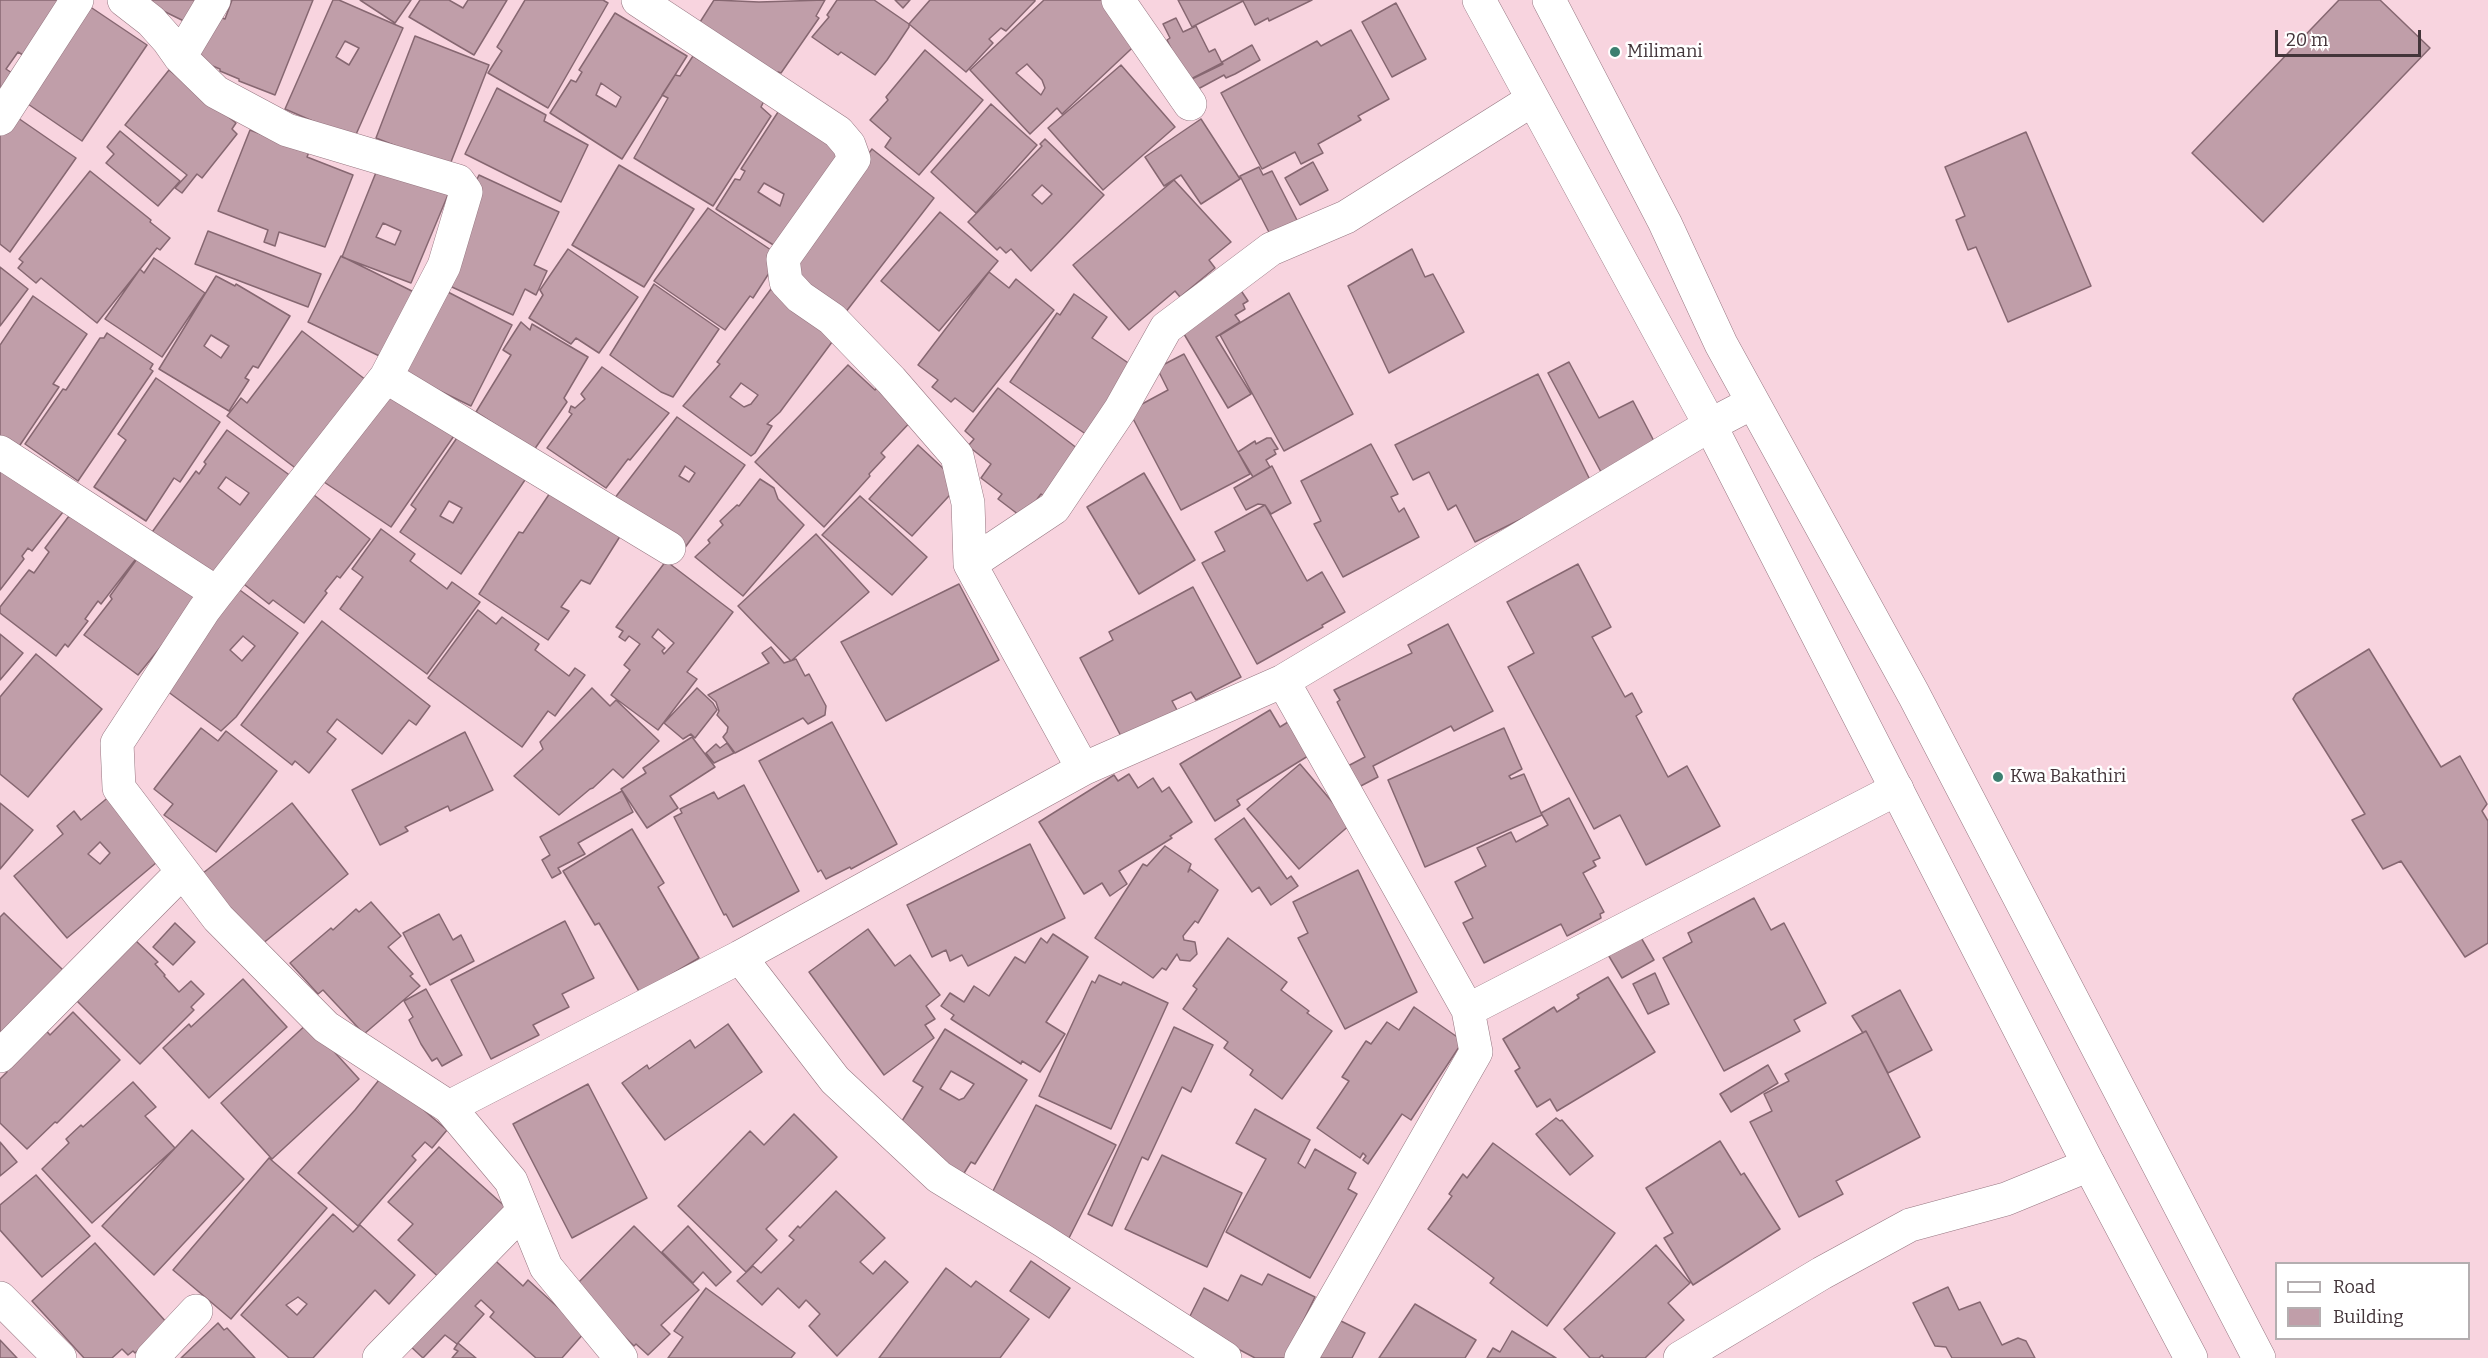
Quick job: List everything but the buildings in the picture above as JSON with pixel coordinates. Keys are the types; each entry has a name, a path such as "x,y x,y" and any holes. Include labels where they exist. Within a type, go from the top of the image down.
{"street":[{"path":"0,119 77,0"},
{"path":"124,0 151,21 180,57 216,92 287,130 458,181 466,192 444,266 386,377 204,610 117,743 119,788 218,918 326,1027 449,1107 511,1181 546,1267 621,1358"},
{"path":"180,57 214,0"},
{"path":"638,0 838,132 849,145 854,159 783,259 786,282 800,297 832,320 891,380 957,456 968,503 970,564 1083,770"},
{"path":"1118,0 1190,104"},
{"path":"1479,0 1710,425 2089,1165 2191,1358"},
{"path":"1549,0 1665,223 1721,344 1914,694 2259,1358"},
{"path":"970,564 1054,508 1120,410 1166,328 1271,249 1346,217 1532,100"},
{"path":"386,377 669,548"},
{"path":"449,1107 740,957 1083,770 1283,681 1710,425 1752,403"},
{"path":"0,452 217,593"},
{"path":"1283,681 1468,1010 1476,1052 1301,1358"},
{"path":"1468,1010 1897,789"},
{"path":"0,1056 182,872"},
{"path":"740,957 835,1080 939,1177 1042,1240 1225,1358"},
{"path":"1680,1358 1822,1273 1910,1225 2006,1199 2089,1165"},
{"path":"379,1358 523,1211"},
{"path":"0,1298 60,1358"},
{"path":"152,1358 196,1311"}],"place":[{"name":"Milimani","path":"1615,52"},
{"name":"Kwa Bakathiri","path":"1998,777"}]}
